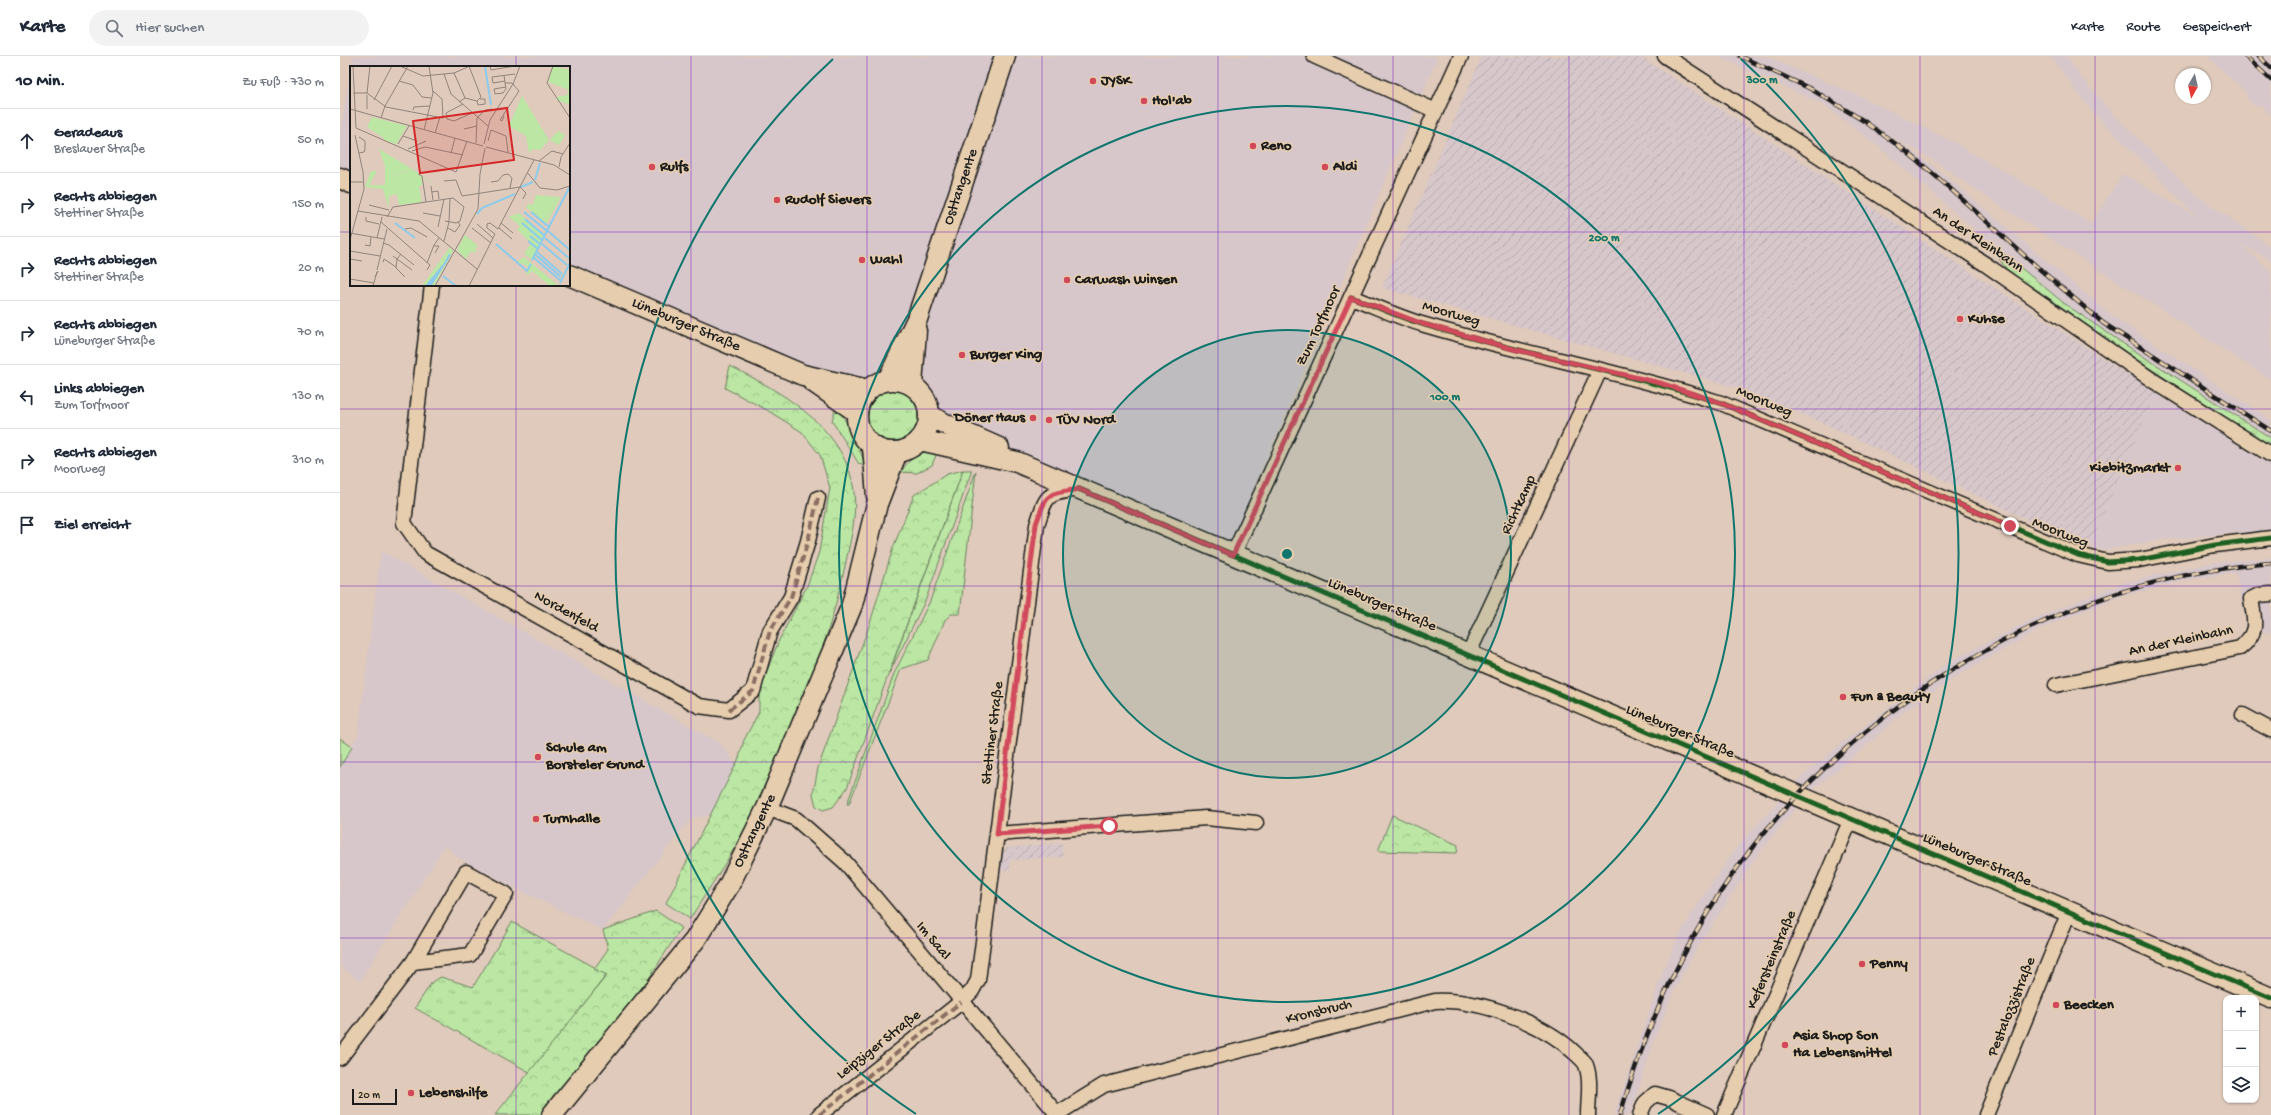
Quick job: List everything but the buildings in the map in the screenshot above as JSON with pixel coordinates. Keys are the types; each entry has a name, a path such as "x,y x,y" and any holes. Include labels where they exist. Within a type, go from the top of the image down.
{"main road":[{"name":"Osttangente","path":"888,380 917,319 1005,56"},
{"path":"340,178 350,183"},
{"name":"Lüneburger Straße","path":"570,275 802,374 868,390"},
{"name":"Osttangente","path":"912,385 917,319"},
{"name":"Lüneburger Straße","path":"802,374 858,412"},
{"path":"888,380 904,382 912,385 926,401 930,414 927,428 920,440 910,448 896,452 888,452 873,446 861,431 858,412 863,396 868,390 888,380"},
{"name":"Lüneburger Straße","path":"930,414 949,426 998,447 1017,462"},
{"name":"Lüneburger Straße","path":"920,440 1017,462 2271,998"},
{"name":"Osttangente","path":"873,446 877,504"},
{"name":"Osttangente","path":"552,1115 695,940 729,885 767,808 852,605 877,504 896,452"}],"street":[{"path":"1314,56 1436,111"},
{"name":"Zum Torfmoor","path":"1233,555 1461,56"},
{"name":"An der Kleinbahn","path":"1665,56 1986,264 2152,380 2271,455"},
{"name":"Nordenfeld","path":"432,286 404,523 425,553 699,706 729,710 753,692 770,631 791,597 808,541 818,498"},
{"name":"Moorweg","path":"1351,297 1423,324 1600,370 1660,383 1721,403 2078,555 2108,562 2139,560 2215,545 2271,538"},
{"name":"Richtkamp","path":"1468,655 1600,370"},
{"name":"Stettiner Straße","path":"961,1002 972,991 978,980 1036,524 1044,501 1052,493 1079,489"},
{"name":"An der Kleinbahn","path":"2056,685 2240,648 2250,639 2255,626 2251,599 2259,595 2271,594"},
{"path":"2242,715 2271,730"},
{"name":"Im Saal","path":"767,808 796,819 844,862 1057,1114"},
{"path":"997,834 1206,818 1256,823"},
{"name":"Kefersteinstraße","path":"1724,1115 1851,819"},
{"path":"340,1058 413,962 466,872 506,894 470,955 413,962"},
{"name":"Pestalozzistraße","path":"1986,1115 2069,912"},
{"name":"Kronsbruch","path":"1057,1114 1104,1085 1435,1001 1448,1001 1468,1004 1500,1012 1525,1021 1566,1045 1585,1063 1588,1076 1588,1115"},
{"name":"Leipziger Straße","path":"819,1115 961,1002"},
{"path":"1640,1115 1645,1103 1655,1094 1669,1098 1707,1115"}],"shaded area":[{"path":"353,56 1438,56 1225,556 925,435 930,422 927,400 918,389 904,381 896,379 880,382 868,390 570,275 570,66 351,66"},
{"path":"1482,56 1639,56 2156,393 2090,546 2067,538 1823,423 1742,389 1382,288"},
{"path":"1717,56 1765,56 1862,97 1955,143 2046,195 2091,224 2123,174 2198,217 2090,109 2050,56 2067,56 2080,76 2115,116 2195,194 2271,247 2271,260 2241,244 2271,272 2271,380 1985,196 1938,163 1888,134 1937,169 2111,315 2271,420 2271,438 2121,342 2065,304 1980,234 1878,146 1824,105"},
{"path":"2207,56 2271,56 2271,115 2261,106 2255,106 2246,98 2246,92"},
{"path":"350,74 350,183 340,178 340,136"},
{"path":"2156,393 2271,465 2271,530 2160,540 2103,550 2090,546"},
{"name":"Schule am Borsteler Grund","path":"381,551 721,744 767,808 691,818 603,930 525,893 457,857 445,845 360,981 340,966 340,767 358,735"},
{"path":"2271,558 2271,633 2248,628 2236,573 2197,578 2119,597 2042,628 1959,675 1902,713 1863,749 1808,793 1756,857 1695,951 1676,987 1656,1035 1630,1115 1614,1115 1663,971 1680,934 1700,901 1736,848 1796,782 1842,743 1952,660 2033,619 2125,582 2216,562"},
{"path":"1062,843 1063,857 1010,860 1010,870 997,872 999,857 1007,848"}],"green space":[{"path":"1998,249 2065,304 2121,342 2271,438 2271,447 2068,315 2010,274 2000,260"},
{"path":"730,366 786,398 820,425 834,442 845,460 852,480 855,502 850,545 837,599 804,698 777,762 741,836 690,919 666,903 739,758 744,740 759,712 759,692 779,640 807,586 819,552 830,488 820,455 802,432 767,410 725,388"},
{"path":"892,388 902,390 911,396 917,405 919,415 917,425 911,434 902,440 892,442 882,440 873,434 867,425 865,415 867,405 873,396 882,390"},
{"path":"836,406 853,435 864,460 865,466 859,464 832,421"},
{"path":"938,450 932,465 917,473 901,472 908,462 921,453"},
{"path":"963,470 972,470 926,599 889,674"},
{"path":"963,470 847,788 833,807 823,810 816,806 813,794 818,768 870,623 893,548 914,495 947,474"},
{"path":"976,471 960,614 951,614 945,620 928,660 901,669 849,804 847,804 894,674 930,601"},
{"path":"340,738 352,747 340,767"},
{"path":"1392,815 1458,845 1457,853 1378,851"},
{"path":"656,911 681,928 639,994 545,1115 495,1115 607,975 594,969 608,949 603,930"},
{"path":"512,922 607,974 531,1073 415,1008 432,982 441,977 473,987"}],"railway":[{"path":"1740,56 1811,89 1864,121 1907,152 1944,183 2036,266 2103,323 2271,431"},
{"path":"2245,56 2271,80"},
{"path":"2259,56 2271,68"},
{"path":"1620,1115 1648,1033 1665,993 1705,916 1754,845 1782,812 1831,762 1885,717 1942,676 2003,641 2067,612 2134,588 2202,572 2271,563"}],"marked path":[{"path":"729,710 753,691 770,631 791,597 808,541 818,498"},
{"path":"819,1115 961,1002"}],"cycle path":[{"path":"1351,297 1425,325 1648,382 1721,403 2078,555 2108,562 2139,560 2215,545 2271,538"},
{"path":"1079,489 2271,998"}],"place":[{"name":"JYSK","path":"1093,81"},
{"name":"Hol'ab","path":"1144,101"},
{"name":"Reno","path":"1253,146"},
{"name":"Rulfs","path":"652,167"},
{"name":"Aldi","path":"1325,167"},
{"name":"Rudolf Sievers","path":"777,200"},
{"name":"Wahl","path":"862,260"},
{"name":"Carwash Winsen","path":"1067,280"},
{"name":"Kuhse","path":"1960,319"},
{"name":"Burger King","path":"962,355"},
{"name":"Döner Haus","path":"1033,418"},
{"name":"TÜV Nord","path":"1049,420"},
{"name":"Kiebitzmarkt","path":"2178,468"},
{"name":"Fun & BeautY","path":"1843,697"},
{"name":"Schule am Borsteler Grund","path":"538,757"},
{"name":"Turnhalle","path":"536,819"},
{"name":"Penny","path":"1862,964"},
{"name":"Beecken","path":"2056,1005"},
{"name":"Asia Shop Son Ha Lebensmittel","path":"1785,1045"},
{"name":"Lebenshilfe","path":"411,1093"}],"route":[{"path":"1109,826 997,834 1036,524 1044,501 1052,493 1079,489 1233,555 1351,297 1423,324 1517,350 1660,383 1721,403 2010,526"}]}
